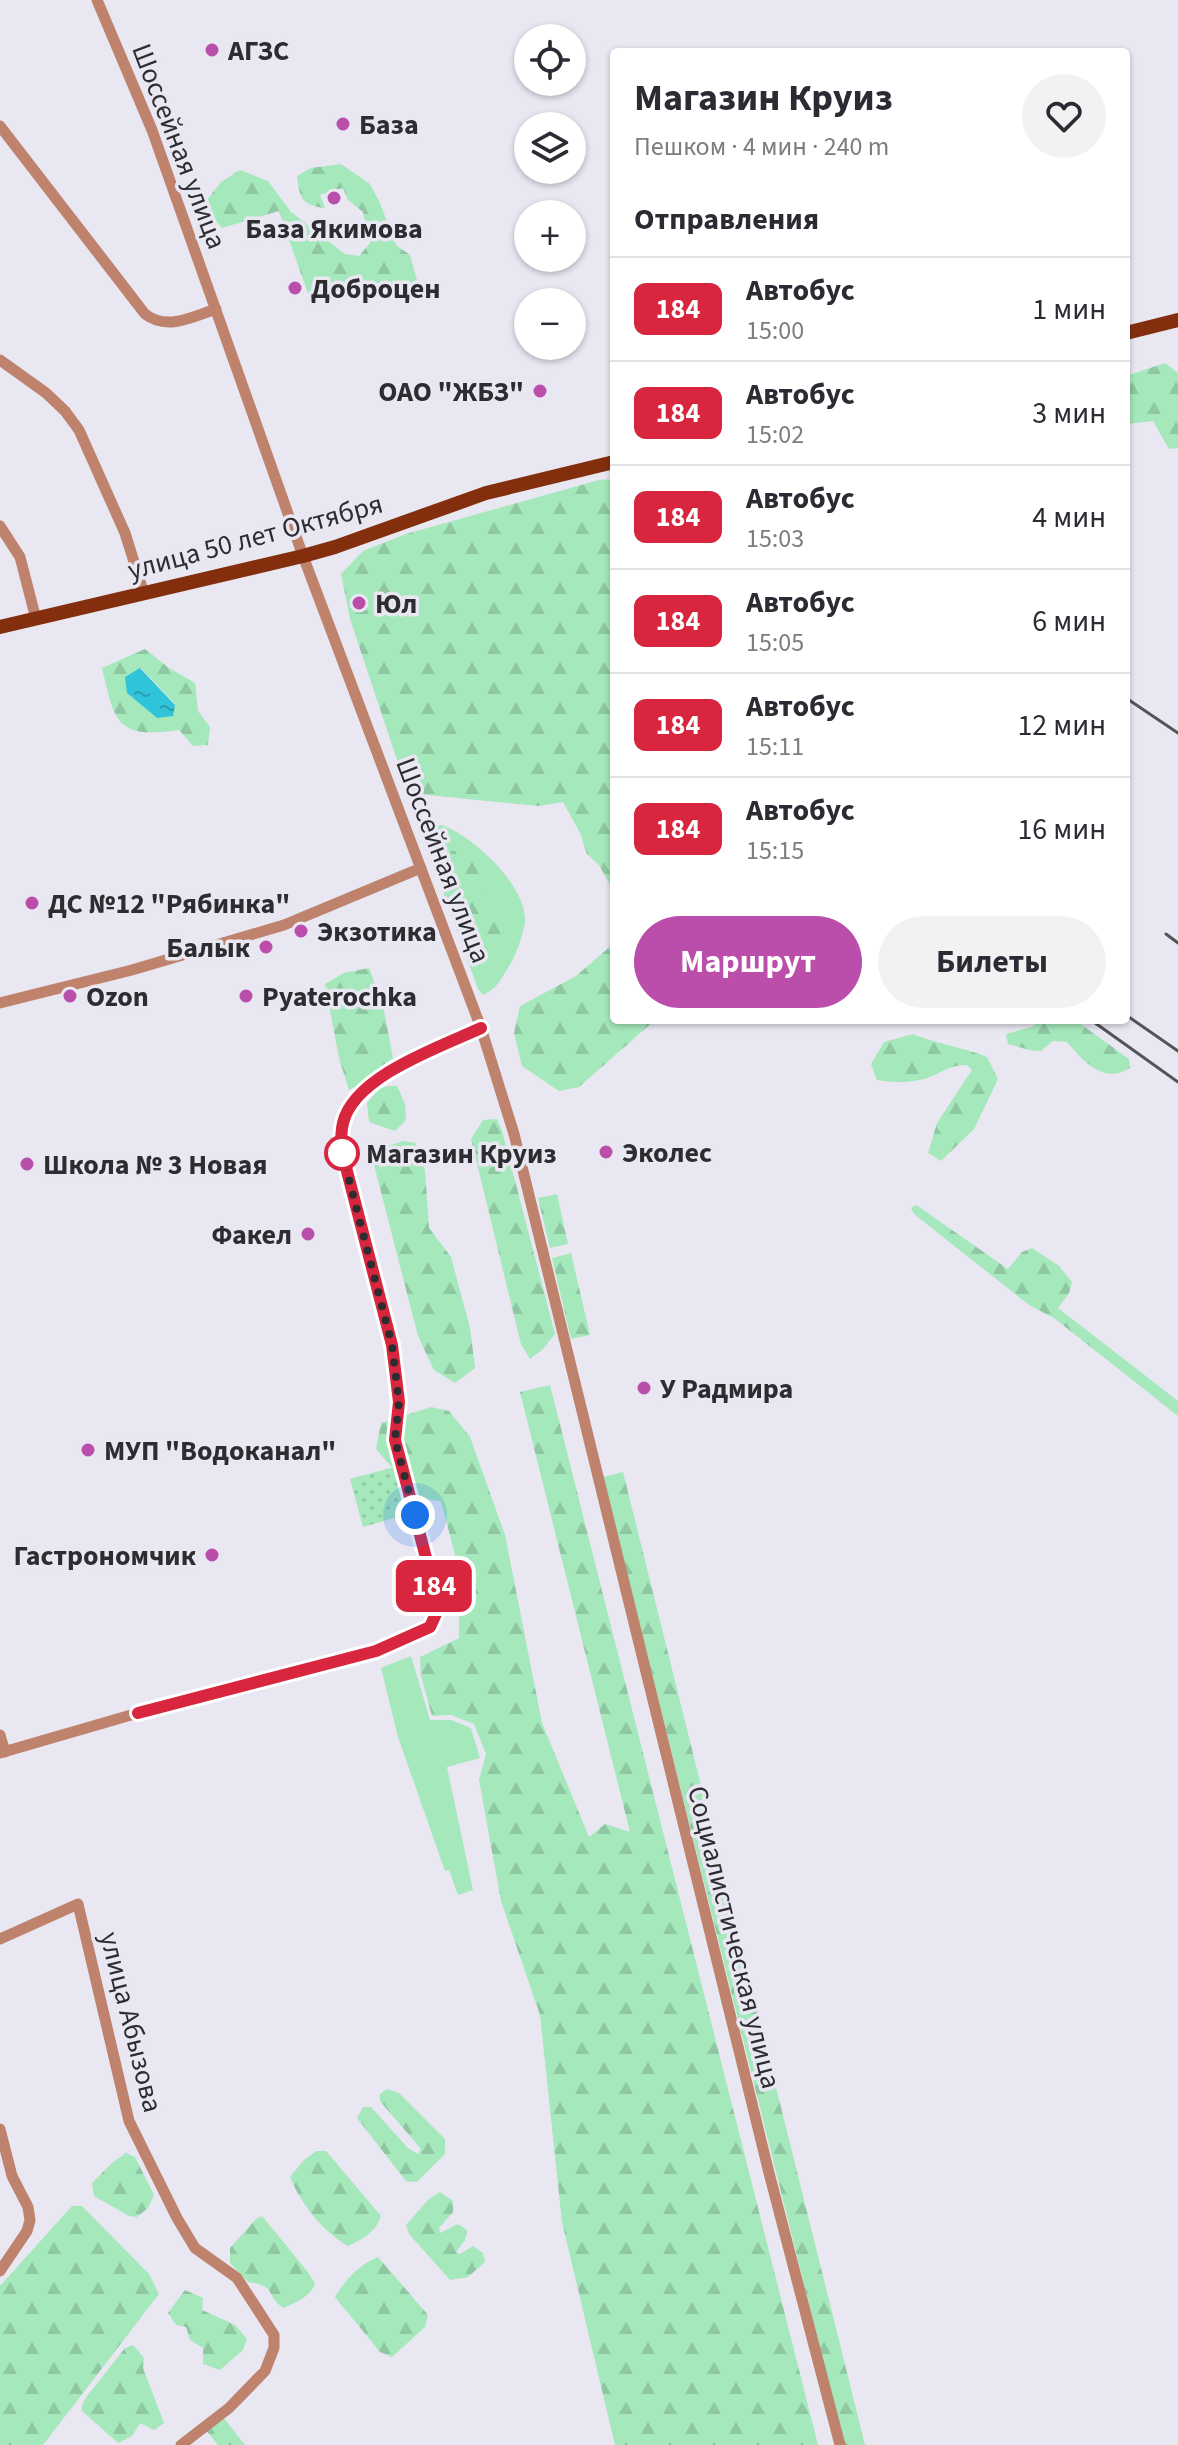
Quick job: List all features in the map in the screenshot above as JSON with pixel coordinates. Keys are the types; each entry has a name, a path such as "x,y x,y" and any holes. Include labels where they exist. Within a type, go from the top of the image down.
{"main road":[{"path":"1130,332 1178,320"},
{"name":"улица 50 лет Октября","path":"0,627 303,556 486,493 610,463"}],"street":[{"name":"Шоссейная улица","path":"97,0 152,130 303,556 481,1028 514,1134 588,1440"},
{"path":"0,126 145,314 154,321 167,323 216,309"},
{"path":"3,366 46,393 79,430 125,533 144,594"},
{"path":"0,526 20,557 36,619"},
{"path":"0,1003 132,970 284,925 421,868"},
{"path":"0,1735 3,1752 376,1651 430,1627 439,1607 395,1440 399,1402 392,1345 341,1148 343,1122 360,1093 384,1074 481,1028"},
{"name":"Социалистическая улица","path":"588,1440 769,2173 840,2445"},
{"name":"улица Абызова","path":"0,1939 78,1904 129,2121 195,2248 237,2278 274,2335 274,2348 265,2371 229,2408 181,2445"},
{"path":"0,2129 12,2176 28,2207 30,2220 27,2231 0,2271"}],"green space":[{"path":"341,164 370,184 396,245 410,255 418,284 310,299 279,211 222,228 209,213 207,200 221,182 240,170 268,181 291,212 345,254 359,256 370,243 363,212 348,200 343,188 320,195 325,208 306,202 299,190 297,176 311,168"},
{"path":"1165,363 1178,373 1178,448 1169,449 1153,421 1130,424 1130,375"},
{"path":"610,479 610,885 599,865 587,854 580,833 563,802 538,806 408,793 350,619 341,574 363,551 406,534"},
{"path":"145,649 195,683 198,711 210,727 208,745 193,746 179,730 142,732 130,729 115,714 102,668","holes":["141,668 175,704 173,715 157,718 127,693"]},
{"path":"442,825 468,840 496,864 517,892 523,907 525,921 513,958 498,984 483,995 478,989 421,831"},
{"path":"473,850 508,956 488,964 450,851"},
{"path":"610,947 610,1024 650,1024 579,1087 559,1091 522,1066 514,1033 520,1006 576,976"},
{"path":"369,968 383,1006 393,1058 349,1090 339,1058 325,984 344,973"},
{"path":"1036,1024 1081,1024 1129,1059 1130,1068 1120,1073 1103,1072 1087,1063 1067,1042 1053,1041 1041,1051 1008,1044 1006,1034"},
{"path":"913,1034 987,1057 998,1079 974,1129 941,1161 928,1153 937,1123 972,1070 967,1065 961,1065 918,1080 877,1080 871,1064 884,1042"},
{"path":"397,1086 405,1104 406,1120 395,1131 369,1122 367,1103 379,1089"},
{"path":"497,1119 555,1334 530,1359 521,1344 471,1139 483,1120"},
{"path":"404,1141 415,1143 425,1170 429,1228 451,1257 470,1328 475,1368 455,1383 434,1370 418,1336 373,1161 388,1146"},
{"path":"557,1194 568,1244 550,1248 538,1198"},
{"path":"916,1205 1008,1269 1022,1252 1032,1248 1059,1266 1072,1282 1069,1293 1058,1308 1178,1401 1178,1416 1054,1318 1029,1305 914,1214 911,1208"},
{"path":"571,1253 590,1335 571,1339 552,1258"},
{"path":"550,1385 818,2445 615,2445 562,2222 540,2015 501,1901 479,1780 486,1754 474,1724 451,1715 432,1716 421,1676 420,1657 459,1638 459,1570 441,1501 415,1498 376,1449 381,1423 431,1407 449,1411 470,1437 505,1535 542,1723 589,1837 605,1824 630,1832 520,1392"},
{"path":"394,1467 408,1514 363,1527 350,1479"},
{"path":"623,1472 865,2445 844,2445 603,1477"},
{"path":"411,1656 430,1720 451,1720 471,1728 480,1758 447,1767 473,1890 458,1895 449,1870 445,1871 398,1737 381,1668"},
{"path":"387,2089 399,2093 445,2139 445,2154 417,2182 406,2181 357,2118 363,2107 371,2107 408,2148 418,2154 421,2149 380,2101 380,2094"},
{"path":"316,2151 326,2151 381,2216 372,2231 348,2246 314,2216 290,2177"},
{"path":"126,2153 135,2157 154,2195 148,2208 137,2217 129,2216 94,2196 92,2183"},
{"path":"440,2192 453,2201 453,2212 439,2228 440,2233 458,2224 467,2230 465,2240 456,2252 460,2254 473,2246 483,2253 485,2262 468,2277 450,2280 409,2234 406,2225 429,2199"},
{"path":"72,2206 82,2206 149,2274 159,2294 43,2445 0,2445 0,2286"},
{"path":"262,2216 315,2284 306,2296 284,2308 268,2289 248,2282 230,2263 230,2248"},
{"path":"378,2257 428,2315 425,2327 392,2357 380,2352 335,2297 354,2273"},
{"path":"185,2290 203,2298 202,2310 235,2325 247,2339 243,2350 220,2370 203,2364 203,2348 190,2340 186,2327 176,2325 168,2313"},
{"path":"133,2345 144,2358 143,2368 164,2423 154,2430 140,2423 132,2436 118,2443 81,2410 84,2400 125,2348"},
{"path":"223,2417 245,2445 218,2445 205,2429"}],"water":[{"path":"140,668 175,705 173,716 157,718 127,693 125,677"}],"railway":[{"path":"1130,701 1178,733"},
{"path":"1166,934 1178,943"},
{"path":"1130,1018 1178,1051"},
{"path":"1097,1024 1178,1082"}],"bus line":[{"name":"184","path":"138,1713 376,1651 430,1627 439,1607 395,1440 399,1402 392,1345 341,1148 343,1122 360,1093 384,1074 481,1028"}],"place":[{"name":"АГЗС","path":"212,50"},
{"name":"База","path":"343,124"},
{"name":"База Якимова","path":"334,198"},
{"name":"Доброцен","path":"295,288"},
{"name":"ОАО \"ЖБЗ\"","path":"540,391"},
{"name":"Юл","path":"359,603"},
{"name":"ДС №12 \"Рябинка\"","path":"32,903"},
{"name":"Экзотика","path":"301,931"},
{"name":"Балык","path":"266,947"},
{"name":"Ozon","path":"70,996"},
{"name":"Pyaterochka","path":"246,996"},
{"name":"Эколес","path":"606,1152"},
{"name":"Магазин Круиз","path":"342,1153"},
{"name":"Школа № 3 Новая","path":"27,1164"},
{"name":"Факел","path":"308,1234"},
{"name":"У Радмира","path":"644,1388"},
{"name":"МУП \"Водоканал\"","path":"88,1450"},
{"name":"Гастрономчик","path":"212,1555"}],"route":[{"path":"342,1153 392,1345 399,1402 395,1440 415,1515"}]}
